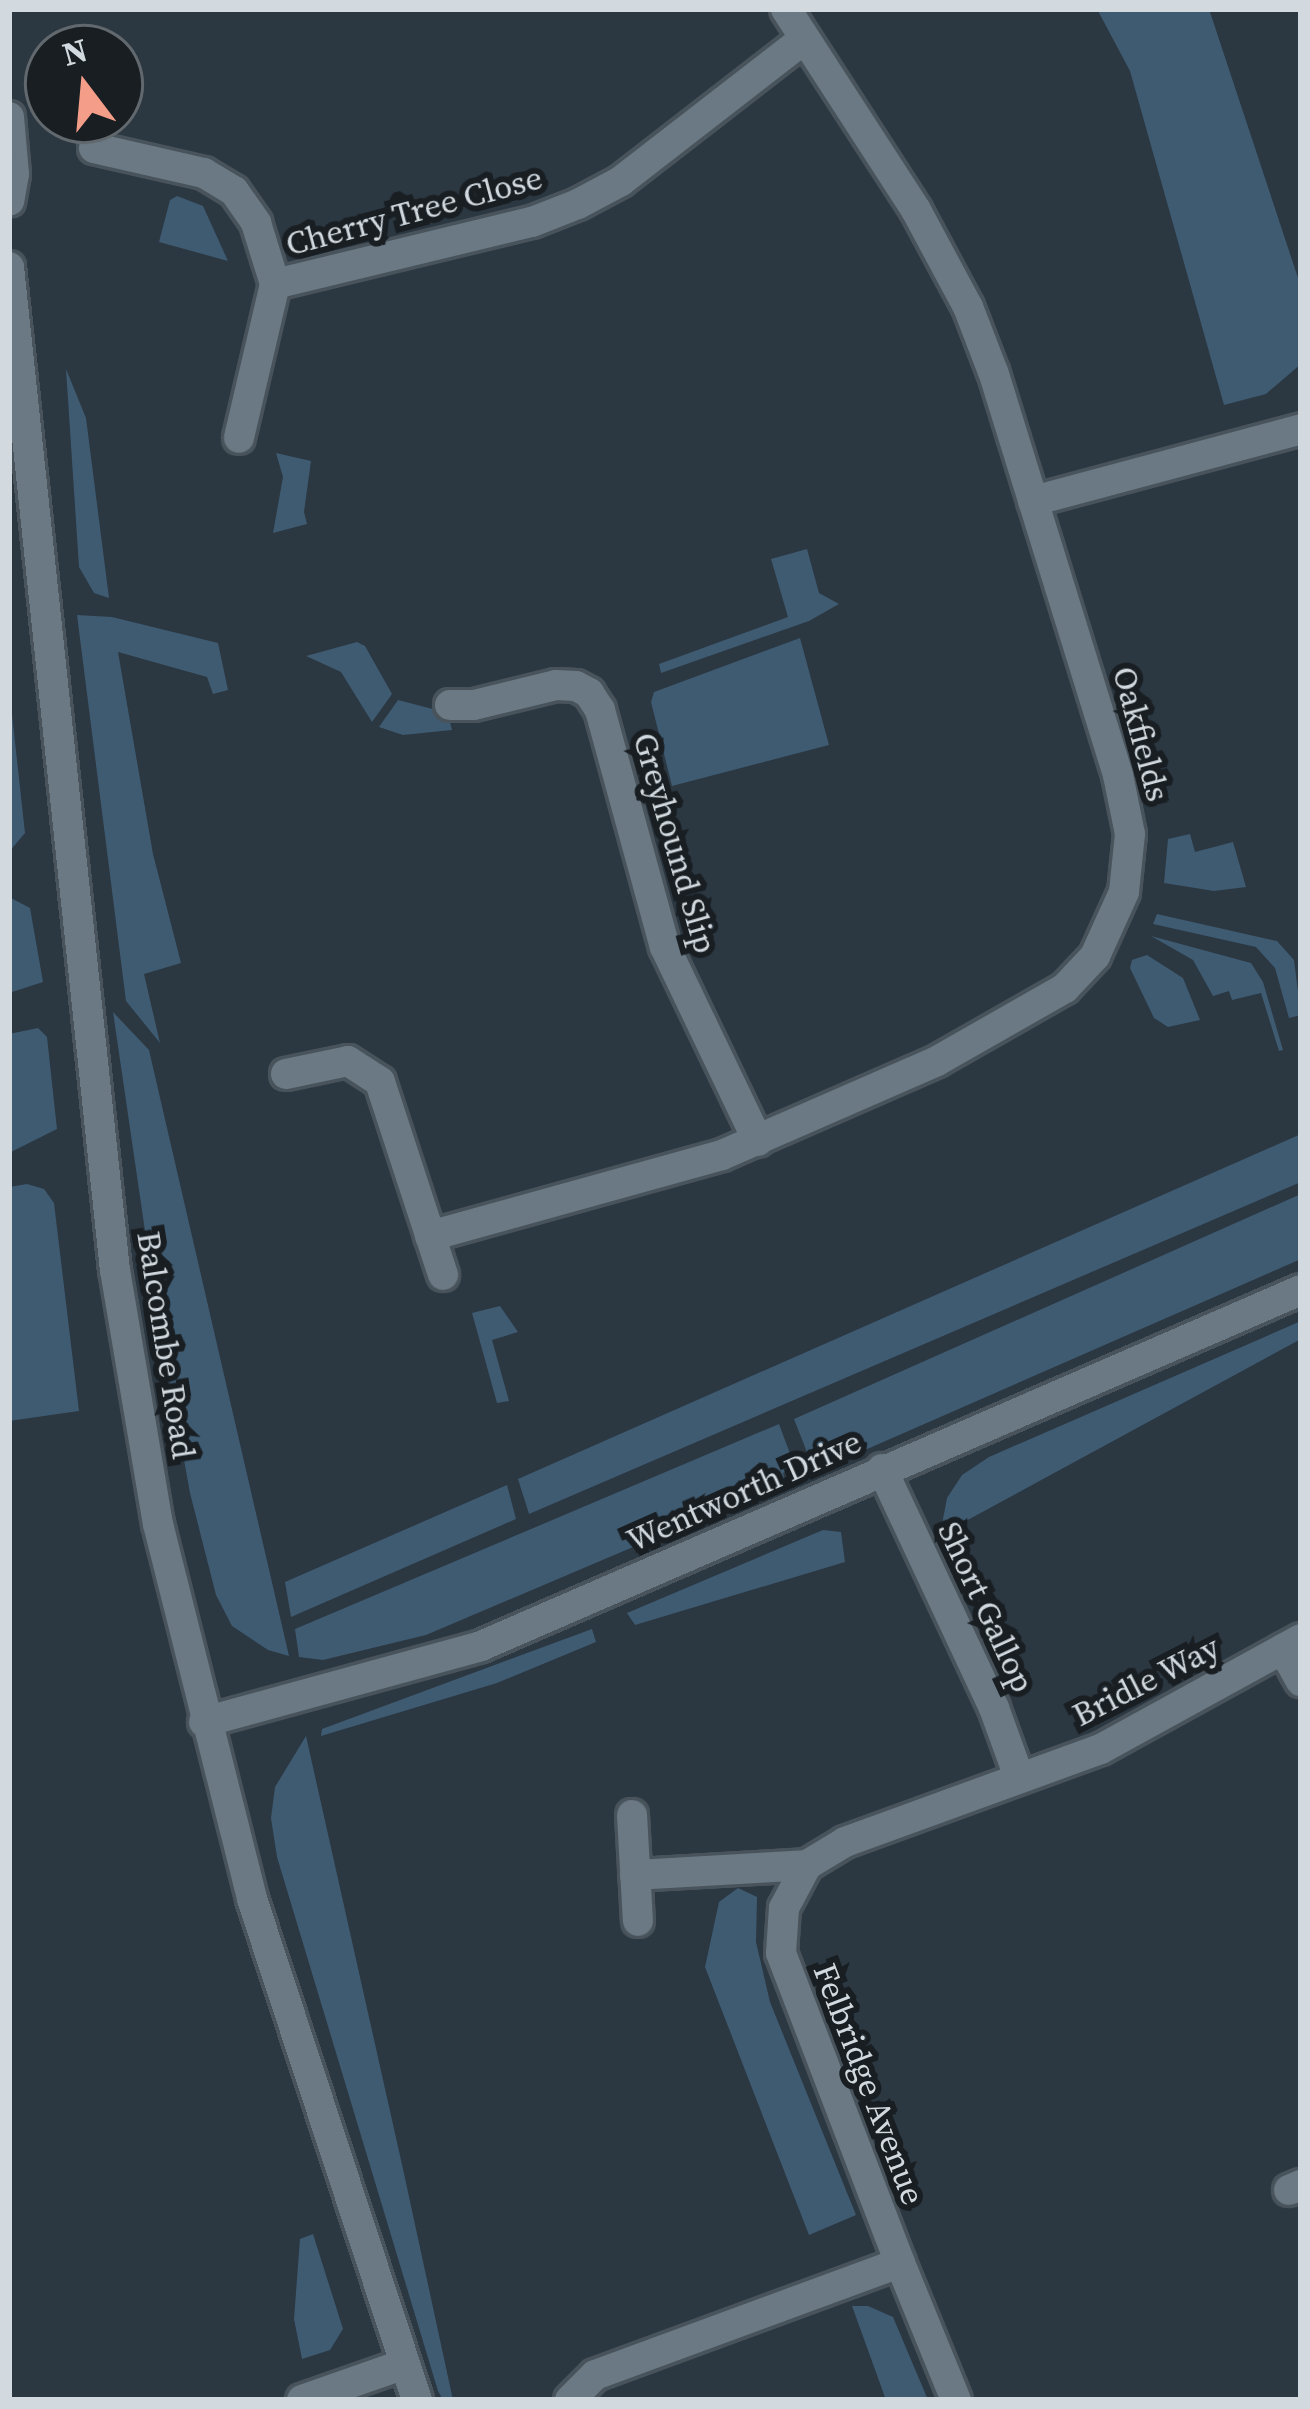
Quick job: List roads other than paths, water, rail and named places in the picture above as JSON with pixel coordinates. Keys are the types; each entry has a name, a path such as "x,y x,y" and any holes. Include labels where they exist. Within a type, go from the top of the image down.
{"street":[{"name":"Oakfields","path":"430,1236 758,1141 937,1060 1048,1002 1082,972 1114,921 1130,856 1127,811 1033,501 968,308 916,210 786,9"},
{"name":"Cherry Tree Close","path":"275,284 532,222 578,204 621,182 803,40"},
{"path":"9,117 14,174 9,201"},
{"name":"Cherry Tree Close","path":"94,148 204,173 234,191 256,223 275,284 239,438"},
{"name":"Balcombe Road","path":"9,267 115,1270 158,1524 204,1722 284,2001 417,2400"},
{"path":"1033,501 1292,431"},
{"name":"Greyhound Slip","path":"450,705 474,705 556,685 590,693 600,710 664,947 758,1141"},
{"path":"286,1074 348,1061 380,1082 442,1275"},
{"name":"Wentworth Drive","path":"204,1722 481,1646 1301,1290"},
{"name":"Short Gallop","path":"882,1469 994,1708 1019,1777"},
{"path":"1292,1644 1301,1681"},
{"name":"Bridle Way","path":"1019,1777 1136,1733 1292,1644"},
{"path":"635,1875 807,1865 845,1843 1019,1777"},
{"path":"632,1815 638,1921"},
{"name":"Felbridge Avenue","path":"807,1865 784,1908 781,1953 956,2400"},
{"path":"570,2400 596,2375 900,2263"},
{"path":"302,2400 405,2364"}]}
